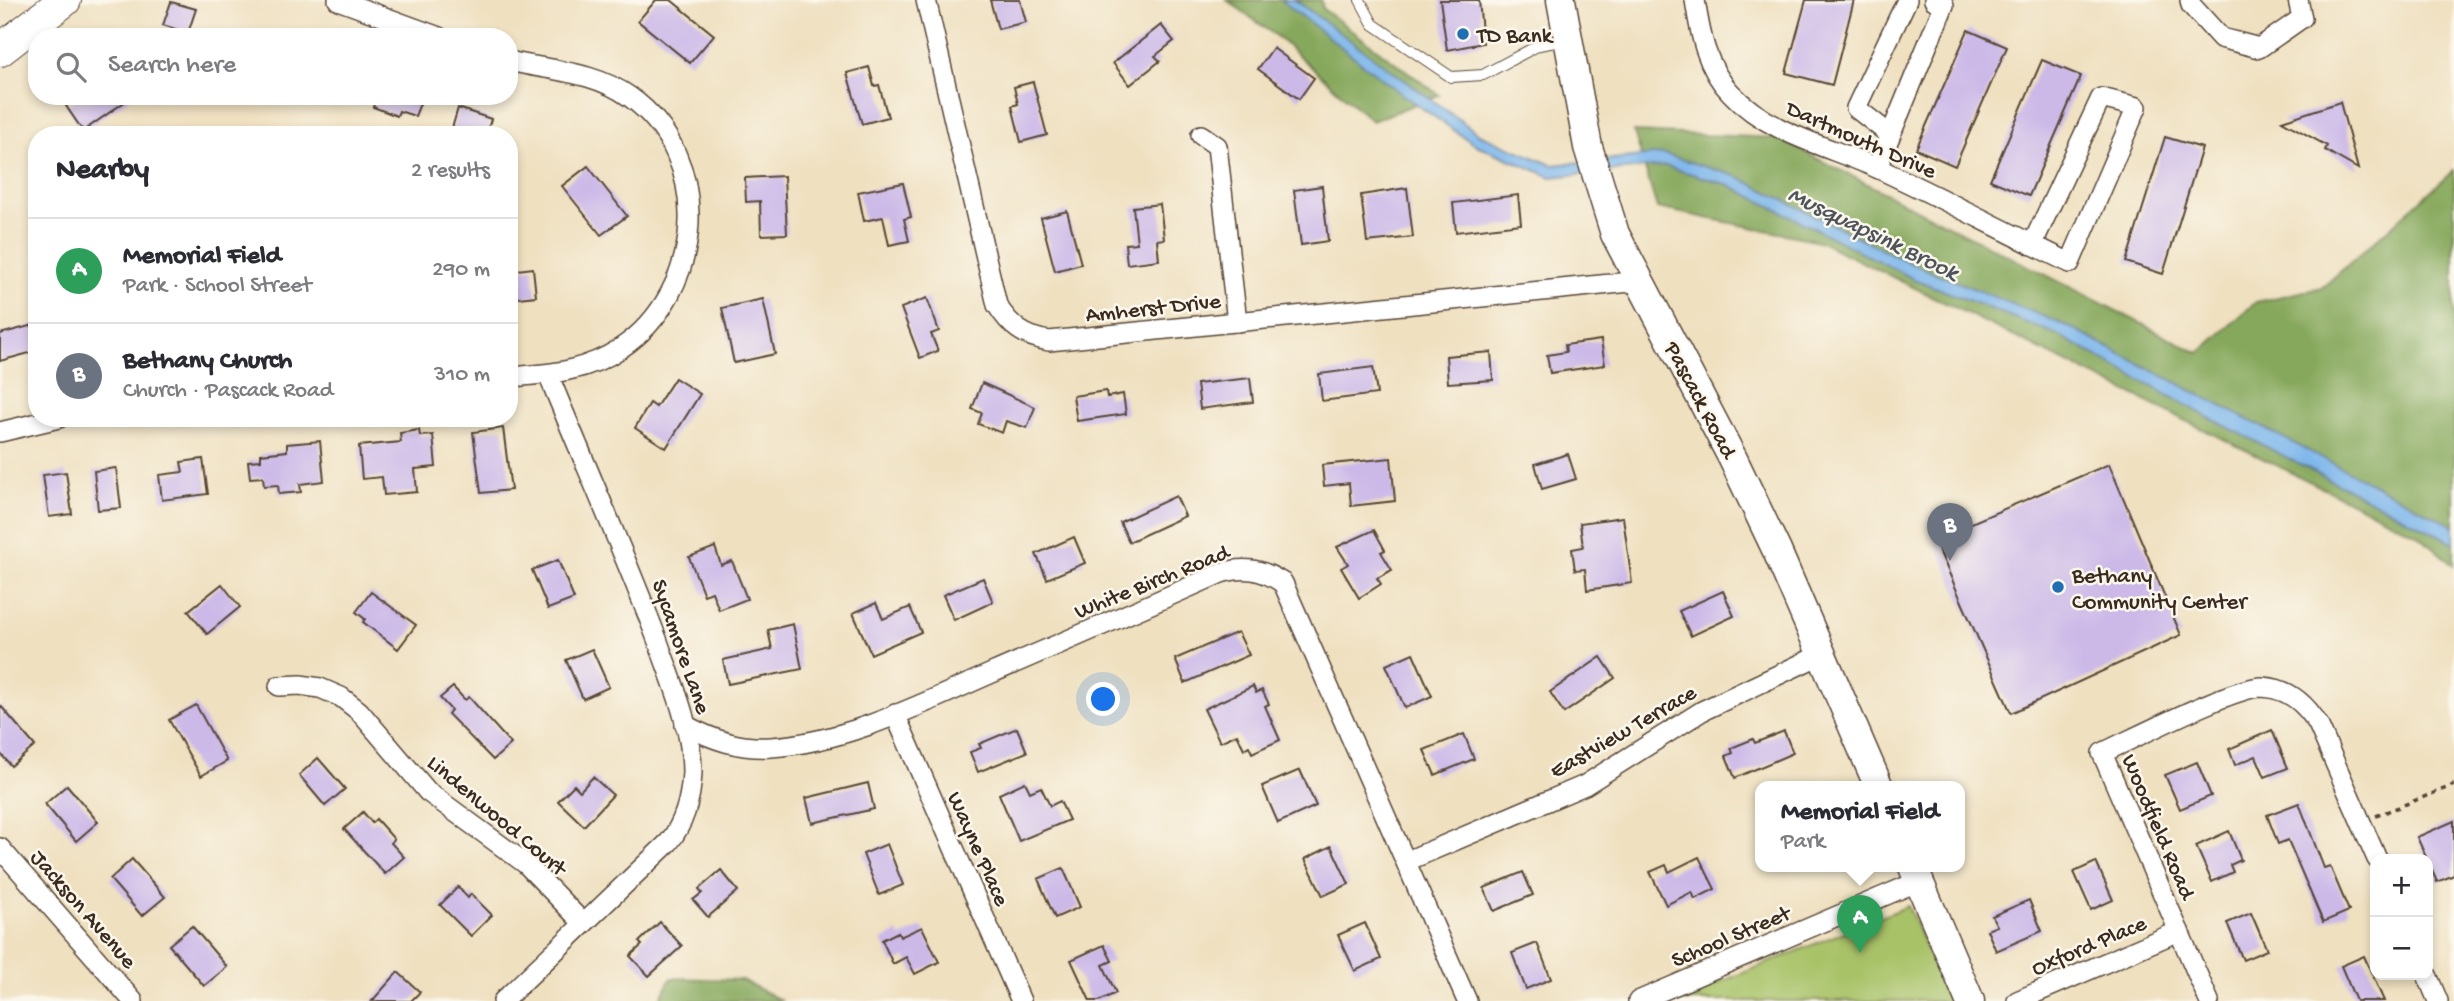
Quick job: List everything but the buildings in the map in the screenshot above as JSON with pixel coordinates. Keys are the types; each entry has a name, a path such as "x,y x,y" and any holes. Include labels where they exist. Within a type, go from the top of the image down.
{"main road":[{"path":"29,28 65,0"},
{"path":"0,50 28,28"}],"street":[{"path":"338,0 414,28"},
{"name":"Amherst Drive","path":"926,0 997,304 1006,320 1019,331 1049,341 1640,281"},
{"name":"Pascack Road","path":"1561,0 1588,147 1615,234 1733,459 1876,781"},
{"name":"Dartmouth Drive","path":"1695,0 1704,47 1714,70 1728,91 1746,108 1775,126 1877,168 2032,245 2070,263 2137,107 2101,98 2032,245"},
{"path":"1889,134 1856,108 1907,0"},
{"path":"1877,168 1944,5 1934,0"},
{"path":"2190,0 2190,5 2221,38 2259,48 2302,18 2298,0"},
{"path":"518,63 586,75 632,98 658,125 679,160 690,216 684,264 659,311 643,330 622,348 597,362 571,371 518,376"},
{"path":"1201,135 1217,146 1237,322"},
{"name":"Sycamore Lane","path":"503,1001 673,837 690,793 692,769 685,725 630,566 548,374"},
{"path":"0,432 28,425"},
{"name":"White Birch Road","path":"685,725 726,743 773,747 834,736 895,714 1221,573 1235,569 1260,571 1283,583 1466,1001"},
{"name":"Eastview Terrace","path":"1407,861 1585,785 1702,711 1822,654"},
{"name":"Lindenwood Court","path":"279,687 300,685 320,688 341,697 359,711 428,792 526,864 582,922"},
{"name":"Woodfield Road","path":"2179,932 2102,753 2244,690 2279,690 2302,703 2318,724 2375,854"},
{"name":"Wayne Place","path":"895,714 1021,1001"},
{"name":"Jackson Avenue","path":"0,848 132,1001"},
{"path":"1916,874 1970,1001"},
{"name":"School Street","path":"1638,1001 1916,874"},
{"path":"2179,932 2208,1001"},
{"name":"Oxford Place","path":"2017,1001 2179,932"},
{"path":"2429,980 2438,1001"}],"lane":[{"path":"1360,0 1373,24 1451,77 1483,75 1539,45 1567,40"}],"path":[{"path":"2361,822 2454,785"}],"green space":[{"path":"1227,0 1321,0 1323,9 1439,95 1372,121 1280,39"},
{"path":"1634,132 1777,138 2199,353 2256,302 2323,287 2454,170 2454,566 2419,535 1819,241 1657,208"},
{"path":"1908,906 1948,1001 1674,1001"},
{"path":"671,978 742,980 782,1001 659,1001"}],"water":[{"path":"1281,0 1295,0 1479,134 1552,165 1664,154 1736,176 1910,263 2065,325 2454,526 2454,543 2202,414 2058,335 1916,280 1729,185 1665,166 1551,177 1474,144 1403,95"}],"place":[{"name":"TD Bank","path":"1463,34"},
{"name":"Bethany Church","path":"1950,561"},
{"name":"Bethany Community Center","path":"2058,587"},
{"name":"Memorial Field","path":"1860,953"}],"water label":[{"name":"Musquapsink Brook","path":"1874,232"}]}
